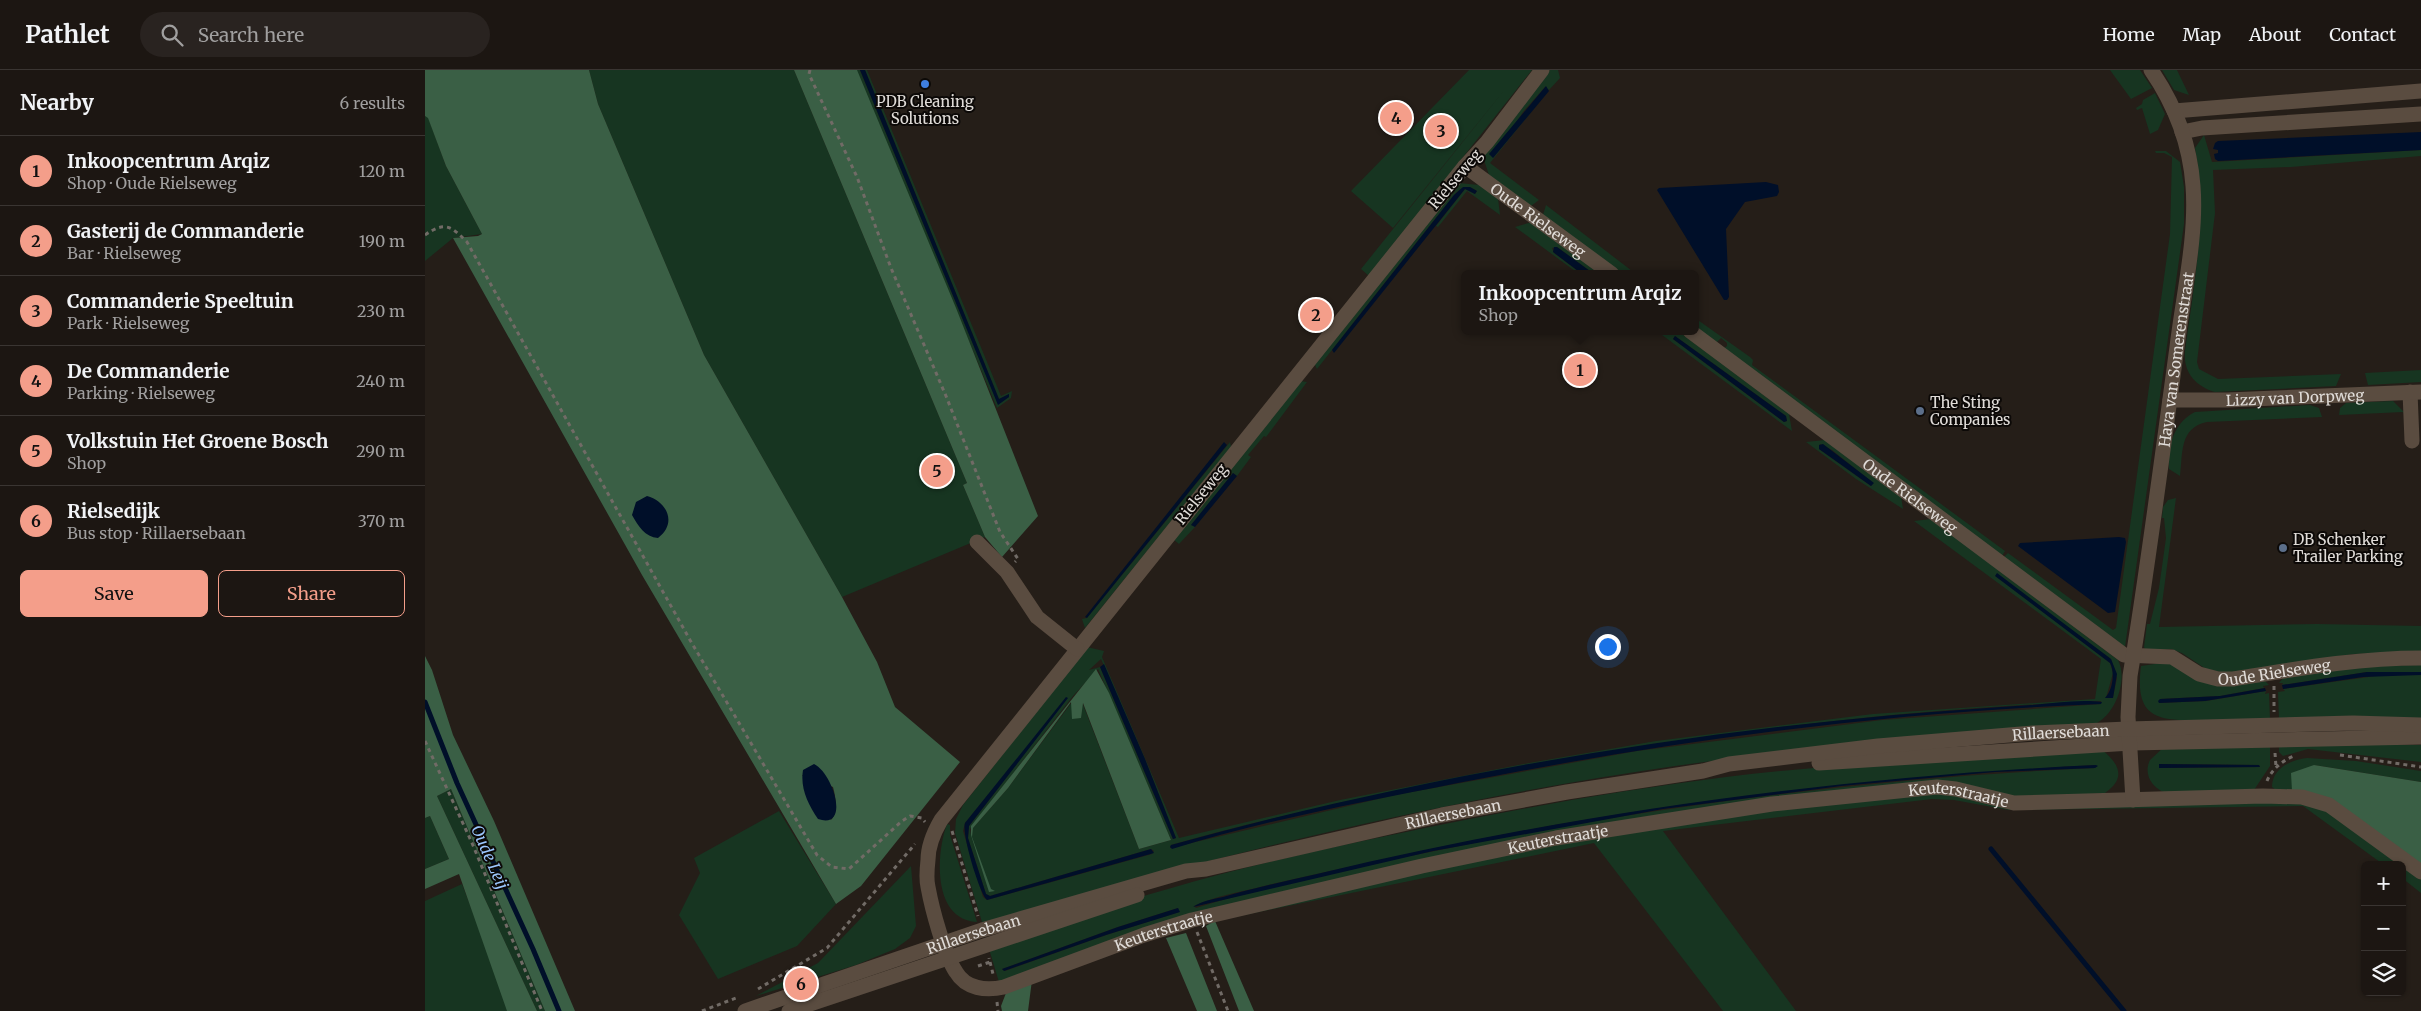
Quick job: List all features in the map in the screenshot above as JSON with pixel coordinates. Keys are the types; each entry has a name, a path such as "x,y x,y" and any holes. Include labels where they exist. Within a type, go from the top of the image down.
{"street":[{"name":"Rielseweg","path":"956,972 927,886 928,858 933,833 951,806 1465,166 1487,142 1542,70"},
{"name":"Haya van Somerenstraat","path":"2133,657 2170,400 2193,212 2191,172 2182,132 2175,110 2151,70"},
{"path":"2175,110 2421,90"},
{"path":"2182,132 2202,128 2421,114"},
{"name":"Oude Rielseweg","path":"1465,166 1607,270"},
{"name":"Oude Rielseweg","path":"1694,335 2124,655 2133,657 2164,655 2173,657 2199,674 2217,679 2233,679 2328,664 2381,658 2421,658"},
{"path":"2412,441 2415,392"},
{"name":"Lizzy van Dorpweg","path":"2170,400 2227,400 2415,392"},
{"path":"977,542 1007,572 1037,617 1077,649"},
{"path":"2133,657 2128,697 2133,800"},
{"name":"Rillaersebaan","path":"789,1011 984,937 1189,878 1206,869 1442,816 1567,792 1703,771 1731,772 2130,736 2353,723 2421,725"},
{"name":"Rillaersebaan","path":"2130,736 2421,737"},
{"name":"Keuterstraatje","path":"956,972 972,986 982,989 997,989 1144,935 1192,920 1383,874 1546,840 1773,804 1937,787 1956,789 2013,803 2263,796 2302,797 2329,805 2421,872"},
{"name":"Rillaersebaan","path":"745,1011 947,950"}],"path":[{"path":"810,70 809,74 857,177 891,268 946,396 1000,532 1018,559 1007,572"},
{"path":"425,235 436,228 445,226 454,229 467,242 685,632 817,855 832,866 849,869 909,816 922,818 933,833 913,845 827,948 750,992"},
{"path":"425,741 471,843 542,1011"},
{"path":"2263,796 2269,776 2284,760 2297,754"},
{"path":"2332,755 2421,767"},
{"path":"951,806 952,834 990,962 956,972"},
{"path":"1192,920 1228,1011"},
{"path":"702,1011 742,996"}],"green space":[{"path":"425,70 589,70 598,104 704,355 842,597 877,662 895,707 960,762 861,886 836,904 642,575 453,238 482,234 446,166 428,118 425,116","holes":["802,775 833,787 836,800 831,820"]},
{"path":"589,70 794,70 967,483 963,485 985,537 842,597 704,355 598,104"},
{"path":"794,70 857,70 956,308 1038,516 1002,557 985,537 963,485 967,483"},
{"path":"855,70 860,70 998,404 1009,397 1009,394 999,399 865,70 867,70 1001,396 1012,391 1011,398 997,408"},
{"path":"1469,70 1532,70 1369,276 1361,269 1506,88 1393,228 1351,191"},
{"path":"1550,70 1558,70 1560,78 1549,90 1545,87 1523,112 1493,158 1541,100 1490,163 1539,200 1531,206 1489,175 1482,154"},
{"path":"2110,70 2140,70 2152,88 2131,99"},
{"path":"2162,70 2177,70 2189,95 2174,90"},
{"path":"2155,93 2165,114 2158,130 2150,134 2142,108 2137,110 2136,108 2142,104 2143,100"},
{"path":"425,116 428,117 446,166 482,234 453,238 425,261"},
{"path":"2204,135 2212,162 2421,150 2421,156 2291,167 2213,170 2215,213 2197,362 2199,369 2218,379 2341,374 2336,386 2215,392 2196,382 2188,372 2185,351 2196,275 2200,224 2199,173 2195,148"},
{"path":"2155,151 2166,151 2180,162 2184,187 2184,224 2125,647 2004,557 2008,553 2113,630 2116,628 2170,234 2172,157 2164,153 2156,153"},
{"path":"1459,183 1479,185 1498,198 1500,215 1467,191 1438,227 1436,226 1465,189 1475,194 1477,191 1467,187 1457,192 1317,369 1314,363"},
{"path":"1546,205 1631,270 1617,270 1543,215"},
{"path":"1532,222 1596,270 1589,270 1557,247 1552,248 1554,253 1577,270 1574,270 1515,227"},
{"path":"1699,321 1750,357 1753,360 1752,365 2005,551 2002,556 1723,349 1727,346 1727,343 1721,338 1716,343 1699,331"},
{"path":"1662,335 1683,335 1789,414 1792,431","holes":["1675,336 1786,416 1787,421 1784,422 1673,339"]},
{"path":"2421,370 2421,382 2368,385 2365,373"},
{"path":"1300,381 1307,382 1266,437 1264,436 1248,455 1251,457 1237,476 1233,473 1192,524 1195,527 1179,544 1173,539"},
{"path":"2393,401 2404,412 2404,414 2403,412 2339,415 2340,408 2346,403"},
{"path":"2310,405 2319,408 2322,417 2207,422 2198,425 2191,430 2184,443 2180,476 2169,469 2169,452 2173,436 2182,422 2195,412"},
{"path":"1825,440 1901,496 1903,509 1856,479 1806,442","holes":["1820,444 1832,450 1873,483 1871,486 1819,449"]},
{"path":"1230,442 1231,447 1085,628 1082,619 1087,618"},
{"path":"2176,498 2159,627 2317,624 2421,626 2421,652 2354,654 2226,673 2206,669 2182,653 2171,649 2146,651 2144,647 2147,624 2150,624 2159,588 2166,538 2164,518 2162,518 2163,507 2168,500"},
{"path":"1931,519 2118,660 2122,676 2121,686 2115,704 2104,718 2097,723 1886,742 1728,759 1546,787 1292,840 1100,890 992,922 982,922 955,833 956,819 963,805 1087,647 1104,651 1102,657 1179,838 1340,800 1529,763 1656,741 1873,714 2095,699 2101,659 1914,521","holes":["1995,575 2111,659 2117,678 2113,697 2106,698 2113,673 2110,663","1101,659 1145,759 1176,838 1173,839 1100,667 1089,670","1098,669 1171,840 1139,849 1082,702 1072,702 1008,788 973,828 971,835 970,829 1073,696","1067,698 969,826 968,838 986,894 990,896 1151,849 1154,851 1152,854 987,900 983,897 963,831 965,823","2101,701 2101,704 1882,720 1637,751 1395,795 1170,848 1171,845 1269,819 1434,784 1600,753 1766,729 1933,711"]},
{"path":"425,656 432,670 453,735 494,821 575,1011 545,1011 451,789 437,796 537,1011 507,1011 459,874 425,889 425,869 449,859 430,816 425,818"},
{"path":"2168,662 2205,682 2235,685 2265,681 2269,685 2263,686 2264,688 2220,696 2160,699 2159,703 2206,701 2266,691 2265,694 2269,693 2270,719 2174,720 2153,714 2146,707 2142,697 2140,684 2141,666"},
{"path":"2421,665 2421,672 2367,672 2282,685 2283,683 2279,683 2283,678 2367,666"},
{"path":"1096,669 1109,693 1171,840 1139,849 1083,703 1081,718 1072,719 1071,702 1008,788 973,828 972,837 991,889 995,891 989,892 971,835 971,826"},
{"path":"2383,675 2421,675 2421,720 2279,719 2278,692 2285,691 2283,689"},
{"path":"2279,743 2421,745 2421,762 2308,749 2283,756 2279,752"},
{"path":"2270,744 2270,766 2254,790 2166,793 2153,784 2148,775 2150,760 2164,747","holes":["2159,764 2259,765 2260,767 2159,768"]},
{"path":"2101,749 2116,765 2118,771 2116,782 2105,793 2022,799 1947,783 1414,864 999,982 989,949 1123,903 1227,873 1346,844 1526,808 1646,788 1773,772","holes":["2096,765 2095,768 1852,786 1771,795 1610,818 1418,854 1290,882 1196,908 1194,906 1228,894 1390,858 1565,823 1653,809 1830,786","1178,908 1179,912 1106,935 1005,971 1002,969 1118,927"]},
{"path":"2307,758 2356,761 2421,771 2421,782 2314,765 2292,791 2277,791 2272,787 2275,775 2283,766"},
{"path":"2314,765 2421,782 2421,866 2292,791 2291,773"},
{"path":"451,789 545,1011 537,1011 437,796"},
{"path":"1939,791 1987,804 2021,808 2264,801 2312,804 2339,818 2398,861 2379,861 2303,806 2009,810 1954,800 1932,799 1663,831 1796,1011 1723,1011 1594,843 1215,921 1206,926 1219,915 1268,903 1575,838 1776,808"},
{"path":"779,811 836,904 797,946 718,979 679,915 700,873 694,858"},
{"path":"430,816 449,859 425,869 425,818"},
{"path":"947,824 950,825 950,835 977,922 962,918 952,910 945,898 941,883 940,867 943,836"},
{"path":"911,866 916,926 910,938 895,949 856,965 756,996 818,963"},
{"path":"2406,867 2421,878 2421,893 2406,881"},
{"path":"462,884 511,1011 425,1011 425,901"},
{"path":"1215,921 1254,1011 1239,1011 1206,926"},
{"path":"1186,933 1217,1011 1197,1011 1166,938"},
{"path":"1032,980 1028,1011 1002,1011 1001,1006 1006,993"}],"water":[{"path":"860,70 865,70 999,399 1009,394 1009,397 998,405"},
{"path":"1546,86 1549,91 1493,158 1489,154"},
{"path":"2421,132 2421,150 2218,161 2215,159 2214,154 2218,153 2218,150 2213,149 2218,141"},
{"path":"1766,182 1778,185 1779,192 1777,196 1745,202 1726,229 1729,297 1727,300 1724,300 1657,190 1659,188"},
{"path":"1463,187 1470,187 1477,191 1475,194 1465,189 1334,353 1332,350 1454,195"},
{"path":"1554,247 1557,247 1589,270 1577,270 1553,252"},
{"path":"1675,336 1786,416 1787,421 1784,422 1673,339"},
{"path":"1224,442 1227,445 1087,618 1085,617"},
{"path":"1823,444 1874,483 1871,486 1819,449 1819,445"},
{"path":"1233,473 1237,476 1195,527 1191,525"},
{"path":"647,496 660,503 665,508 667,514 667,526 658,538 649,536 639,527 632,515 636,502"},
{"path":"2125,538 2126,542 2115,612 2108,613 2018,546 2020,543"},
{"path":"1997,573 2111,659 2117,674 2113,698 2105,698 2108,695 2112,681 2112,667 2110,663 1995,576"},
{"path":"1104,664 1145,759 1176,838 1173,839 1100,667"},
{"path":"2367,672 2421,672 2421,675 2363,677 2283,689 2282,685"},
{"path":"2265,688 2266,691 2205,701 2159,703 2158,701 2160,699 2220,696"},
{"path":"1066,697 1068,698 969,826 968,838 986,894 990,896 1151,849 1154,853 987,900 980,887 972,863 966,839 965,823"},
{"path":"2067,702 2102,702 2101,704 2020,708 1859,721 1618,754 1350,805 1278,820 1172,849 1170,847 1171,845 1349,800 1529,764 1620,749 1712,735 1894,715"},
{"path":"814,764 821,769 827,778 836,799 834,816 828,820 818,819 808,802 804,789 803,770"},
{"path":"2159,764 2259,765 2260,767 2159,768"},
{"path":"2098,766 2095,768 1995,772 1841,786 1663,809 1433,851 1193,907 1200,903 1258,888 1413,852 1606,816 1802,789 1998,771"},
{"path":"1178,908 1180,912 1106,935 1004,971 1002,969 1118,927"}],"waterway":[{"name":"Oude Leij","path":"425,702 457,783 533,949 559,1011"},
{"path":"1991,849 2124,1011"}],"place":[{"name":"PDB Cleaning Solutions","path":"925,84"},
{"name":"De Commanderie","path":"1396,118"},
{"name":"Commanderie Speeltuin","path":"1441,131"},
{"name":"Gasterij de Commanderie","path":"1316,315"},
{"name":"Inkoopcentrum Arqiz","path":"1580,370"},
{"name":"The Sting Companies","path":"1920,411"},
{"name":"Volkstuin Het Groene Bosch","path":"937,471"},
{"name":"DB Schenker Trailer Parking","path":"2283,548"},
{"name":"Rielsedijk","path":"801,984"}]}
